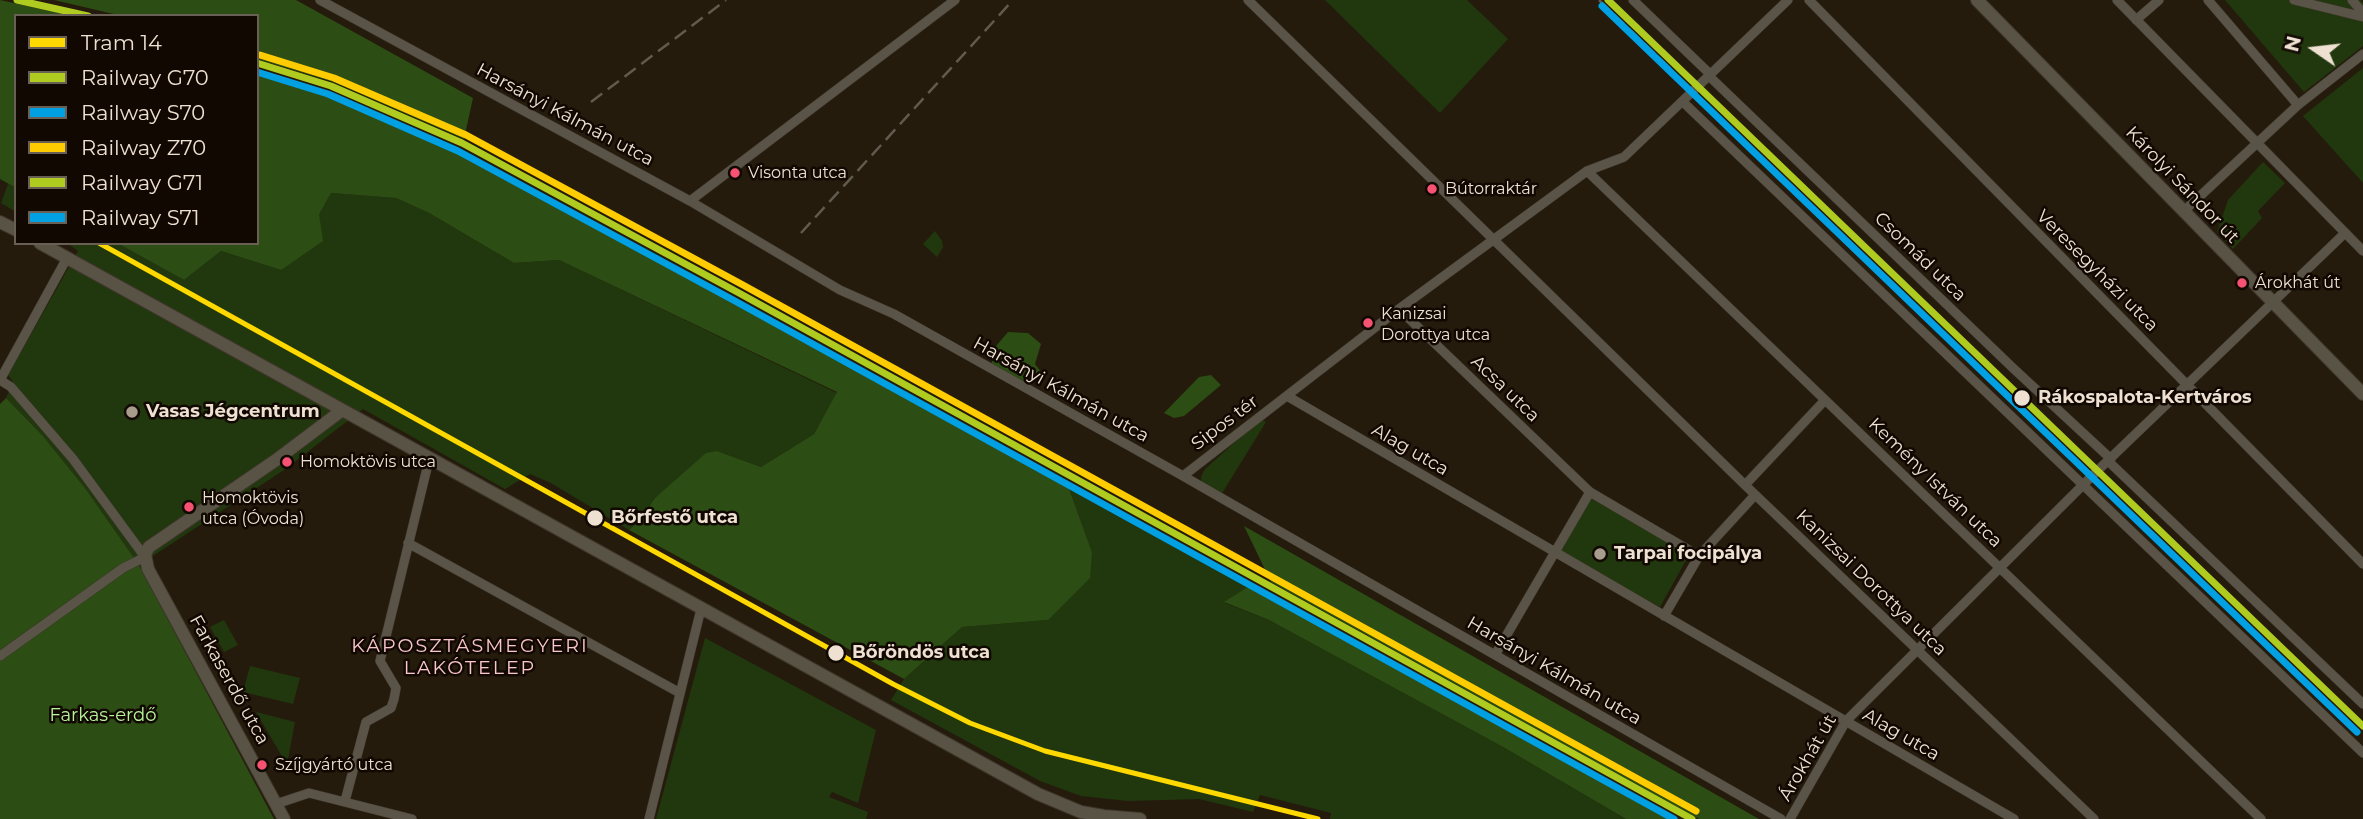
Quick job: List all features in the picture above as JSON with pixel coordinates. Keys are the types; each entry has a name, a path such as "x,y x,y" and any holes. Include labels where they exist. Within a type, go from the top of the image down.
{"street":[{"name":"Harsányi Kálmán utca","path":"320,0 690,201 840,290 894,314 1183,476 1781,819"},
{"path":"690,201 955,0"},
{"name":"Kanizsai Dorottya utca","path":"1248,0 1755,495 2094,819"},
{"name":"Csomád utca","path":"1633,0 2363,704"},
{"name":"Sipos tér","path":"1183,476 1399,309 1587,172 1624,157 1788,0"},
{"name":"Veresegyházi utca","path":"1809,0 2363,564"},
{"name":"Károlyi Sándor út","path":"1976,0 2363,394"},
{"path":"2116,0 2363,251"},
{"path":"2136,20 2159,0"},
{"path":"2208,0 2298,105"},
{"path":"2294,0 2363,15"},
{"path":"2352,0 2363,15"},
{"path":"2184,211 2298,105 2363,54"},
{"path":"1683,102 2363,753"},
{"name":"Kemény István utca","path":"1587,172 2261,819"},
{"name":"Árokhát út","path":"1790,819 1846,721 2109,460 2345,233"},
{"path":"44,245 1066,813 1140,819"},
{"path":"67,258 0,380 11,387 73,459 145,558"},
{"name":"Acsa utca","path":"1399,309 1590,492 1699,556"},
{"name":"Alag utca","path":"1287,396 2014,819"},
{"path":"1745,485 1825,400"},
{"path":"0,656 123,568 145,558 149,547 276,460 341,411"},
{"path":"345,801 366,722 391,708 394,699 396,688 380,661 429,460"},
{"path":"1495,655 1590,492"},
{"path":"1664,616 1699,556 1755,495"},
{"path":"408,544 680,693"},
{"name":"Farkaserdő utca","path":"145,558 148,569 284,819"},
{"path":"649,819 701,609"},
{"path":"276,804 309,793 412,819"}],"green space":[{"path":"0,0 64,14 14,14 14,187 0,179"},
{"path":"54,0 296,0 473,98 464,139 333,82 259,60 259,14 114,14"},
{"path":"1325,0 1467,0 1508,39 1440,113"},
{"path":"2225,0 2361,0 2363,46 2304,92"},
{"path":"2363,68 2363,183 2303,116"},
{"path":"259,72 328,94 458,151 735,298 1067,483 1092,552 1090,578 1048,620 962,627 904,679 629,530 655,498 706,453 717,451 761,467 814,434 837,392 559,260 514,263 429,213 396,198 331,193 319,214 323,241 281,270 221,251 184,280 121,245 259,245"},
{"path":"2263,162 2285,183 2258,211 2262,218 2233,249 2217,232 2228,200"},
{"path":"8,184 14,187 14,211 1,203"},
{"path":"331,193 396,198 429,213 514,263 559,260 837,393 814,434 761,467 717,451 655,498 629,530 551,483 530,474 505,489 363,409 284,470 139,565 85,488 43,436 6,398 13,382 8,375 78,251 70,245 121,245 184,280 221,251 281,270"},
{"path":"935,231 943,247 937,257 923,244"},
{"path":"1008,332 1028,333 1041,344 1035,364 1042,373 1029,386 991,365 996,346"},
{"path":"1211,375 1221,385 1184,416 1174,418 1164,413 1199,377"},
{"name":"Farkas-erdő","path":"6,398 43,436 85,488 139,565 274,819 0,819 0,404"},
{"path":"1261,419 1266,422 1221,495 1202,484 1201,477 1205,469"},
{"path":"1067,483 1251,585 1225,603 1269,620 1503,747 1626,819 1330,819 1331,813 1260,795 1253,812 1199,799 1128,801 1081,796 1040,781 891,700 904,679 962,627 1048,620 1092,552"},
{"path":"1590,497 1690,553 1660,607 1559,552"},
{"path":"1244,526 1759,819 1699,819 1271,582"},
{"path":"1251,585 1673,819 1626,819 1503,747 1269,620 1224,602"},
{"path":"224,620 238,645 224,652 210,627"},
{"path":"705,638 876,730 858,803 832,792 829,797 868,812 866,819 656,819"},
{"path":"250,666 300,678 293,704 243,692"},
{"path":"256,712 295,722 287,765"}],"railway":[{"path":"591,102 726,0"},
{"path":"801,233 1013,0"},
{"path":"1599,0 1672,70"}],"tram line":[{"name":"14","path":"103,245 893,684 970,723 1045,751 1318,819"}],"rail line":[{"name":"G70","path":"17,0 79,14"},
{"name":"G71","path":"1608,0 2363,726"},
{"name":"S71","path":"1602,6 2357,732"},
{"name":"Z70","path":"260,55 334,78 466,135 1696,811"},
{"name":"G70","path":"259,64 331,86 462,143 1692,819"},
{"name":"S70","path":"259,73 328,94 458,151 1674,819"}],"place":[{"name":"Visonta utca","path":"735,173"},
{"name":"Bútorraktár","path":"1432,189"},
{"name":"Árokhát út","path":"2242,283"},
{"name":"Kanizsai Dorottya utca","path":"1368,323"},
{"name":"Rákospalota-Kertváros","path":"2022,398"},
{"name":"Vasas Jégcentrum","path":"132,412"},
{"name":"Homoktövis utca","path":"287,462"},
{"name":"Homoktövis utca (Óvoda)","path":"189,507"},
{"name":"Bőrfestő utca","path":"595,518"},
{"name":"Tarpai focipálya","path":"1600,554"},
{"name":"Bőröndös utca","path":"836,653"},
{"name":"Szíjgyártó utca","path":"262,765"}],"district":[{"name":"KÁPOSZTÁSMEGYERI LAKÓTELEP","path":"470,657"}]}
